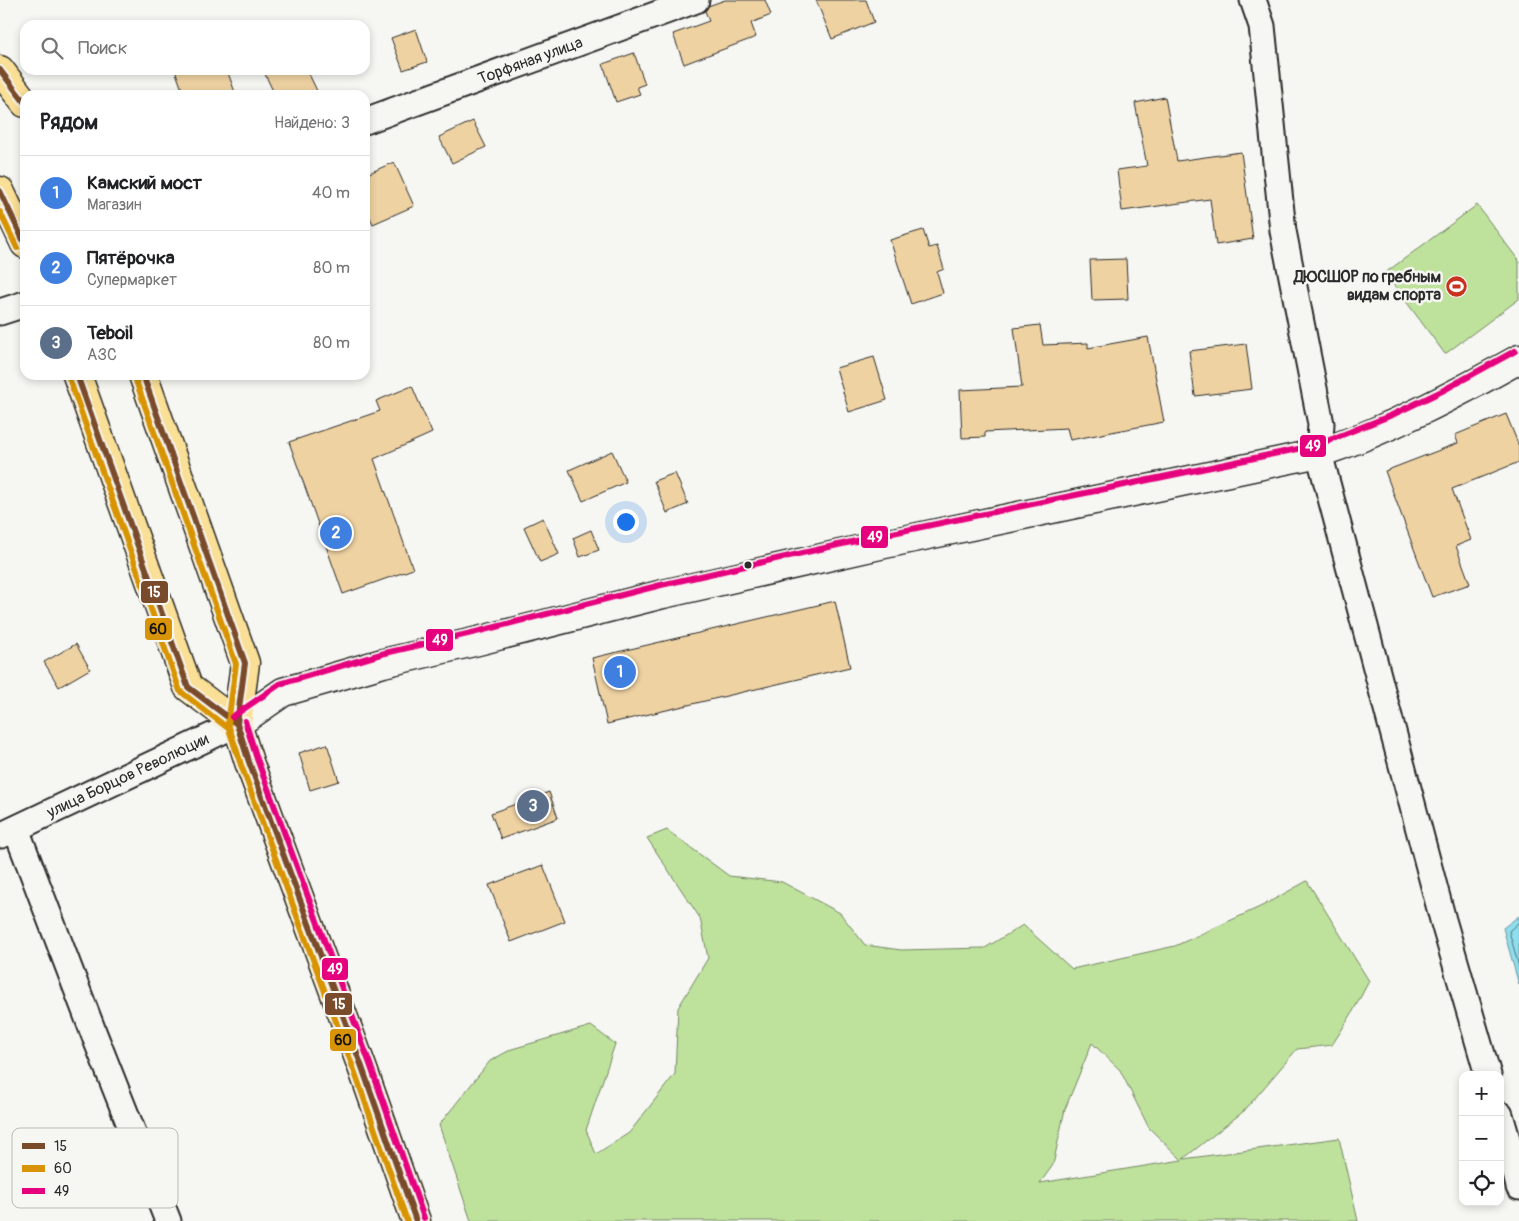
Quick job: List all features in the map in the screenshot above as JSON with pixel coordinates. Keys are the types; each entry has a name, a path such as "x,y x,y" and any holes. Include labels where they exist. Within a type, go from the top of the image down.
{"main road":[{"path":"0,70 20,96"},
{"path":"0,191 20,233"},
{"path":"79,380 188,687 237,724"},
{"path":"145,380 245,663 237,724 249,762 362,1067 416,1221"}],"street":[{"name":"Торфяная улица","path":"370,120 696,0"},
{"path":"1253,0 1262,26 1283,231 1321,424 1318,453 1443,920 1487,1071"},
{"path":"0,312 20,306"},
{"name":"улица Борцов Революции","path":"8,832 237,724 283,692 383,663 663,594 871,547 1318,453 1349,443 1455,394 1519,359"},
{"path":"8,832 94,1034 131,1128"},
{"path":"1504,1129 1519,1187"},
{"path":"163,1208 168,1221"}],"green space":[{"name":"ДЮСШОР по гребным видам спорта","path":"1477,205 1519,261 1519,299 1445,354 1385,273"},
{"path":"667,830 729,876 782,882 840,913 865,945 901,950 985,948 1023,925 1072,969 1175,946 1262,906 1307,881 1369,981 1332,1045 1297,1049 1244,1111 1183,1159 1339,1138 1358,1221 471,1221 439,1125 490,1061 512,1049 591,1026 615,1044 586,1130 596,1154 629,1133 675,1074 678,1008 708,958 700,918 647,838","holes":["1092,1043 1120,1070 1149,1128 1182,1160 1040,1183 1053,1165 1065,1109"]}],"water":[{"path":"1519,916 1519,985 1503,928"}],"building":[{"path":"725,0 765,0 771,15 751,23 756,37 684,64 673,34 709,21 705,11 708,6"},
{"path":"816,0 866,0 874,22 832,39"},
{"path":"416,29 427,62 403,70 391,38"},
{"path":"634,53 645,84 637,87 640,94 616,102 603,64"},
{"path":"177,75 229,75 234,90 182,90"},
{"path":"265,75 309,75 317,90 273,90"},
{"path":"1165,97 1177,161 1241,152 1253,239 1216,245 1210,199 1122,211 1117,170 1147,166 1135,103"},
{"path":"473,121 486,147 452,163 439,137"},
{"path":"394,162 414,206 373,224 370,217 370,173"},
{"path":"923,230 929,248 937,246 944,269 937,272 943,293 911,304 890,240"},
{"path":"1126,259 1128,299 1092,300 1090,260"},
{"path":"1040,325 1043,345 1088,343 1088,348 1148,337 1164,422 1070,440 1067,428 985,432 985,437 962,438 960,390 1022,387 1014,328"},
{"path":"1246,344 1252,389 1195,396 1189,351"},
{"path":"874,357 887,400 849,412 836,368"},
{"path":"412,386 432,433 374,459 413,569 343,594 289,442 380,411 376,401"},
{"path":"1506,414 1519,446 1519,462 1452,489 1471,540 1456,546 1470,584 1432,597 1385,471 1458,443 1455,435"},
{"path":"612,451 626,482 583,501 569,470"},
{"path":"675,473 688,504 667,513 654,481"},
{"path":"543,518 559,554 540,562 524,527"},
{"path":"591,530 599,550 580,557 573,538"},
{"path":"835,601 850,667 607,724 592,658"},
{"path":"76,644 90,669 59,687 44,662"},
{"path":"327,744 339,781 310,790 299,753"},
{"path":"549,792 558,818 501,839 491,813"},
{"path":"543,865 565,921 511,942 489,885"}],"transit line":[{"name":"15","path":"0,70 20,96"},
{"name":"15","path":"0,191 20,233"},
{"name":"60","path":"0,212 17,248"},
{"name":"49","path":"232,717 280,684 381,654 661,585 878,536 1317,445 1392,415 1442,391 1515,351"},
{"name":"60","path":"70,380 180,691 229,729 354,1070 407,1221"},
{"name":"15","path":"79,380 188,687 237,724 249,762 362,1067 416,1221"},
{"name":"60","path":"136,380 236,664 228,724 240,761"},
{"name":"15","path":"145,380 245,663 237,724 248,758"},
{"name":"49","path":"245,721 257,759 370,1064 424,1218"}],"place":[{"name":"ДЮСШОР по гребным видам спорта","path":"1457,286"},
{"name":"Пятёрочка","path":"336,533"},
{"name":"Камский мост","path":"620,672"},
{"name":"Teboil","path":"533,806"}]}
